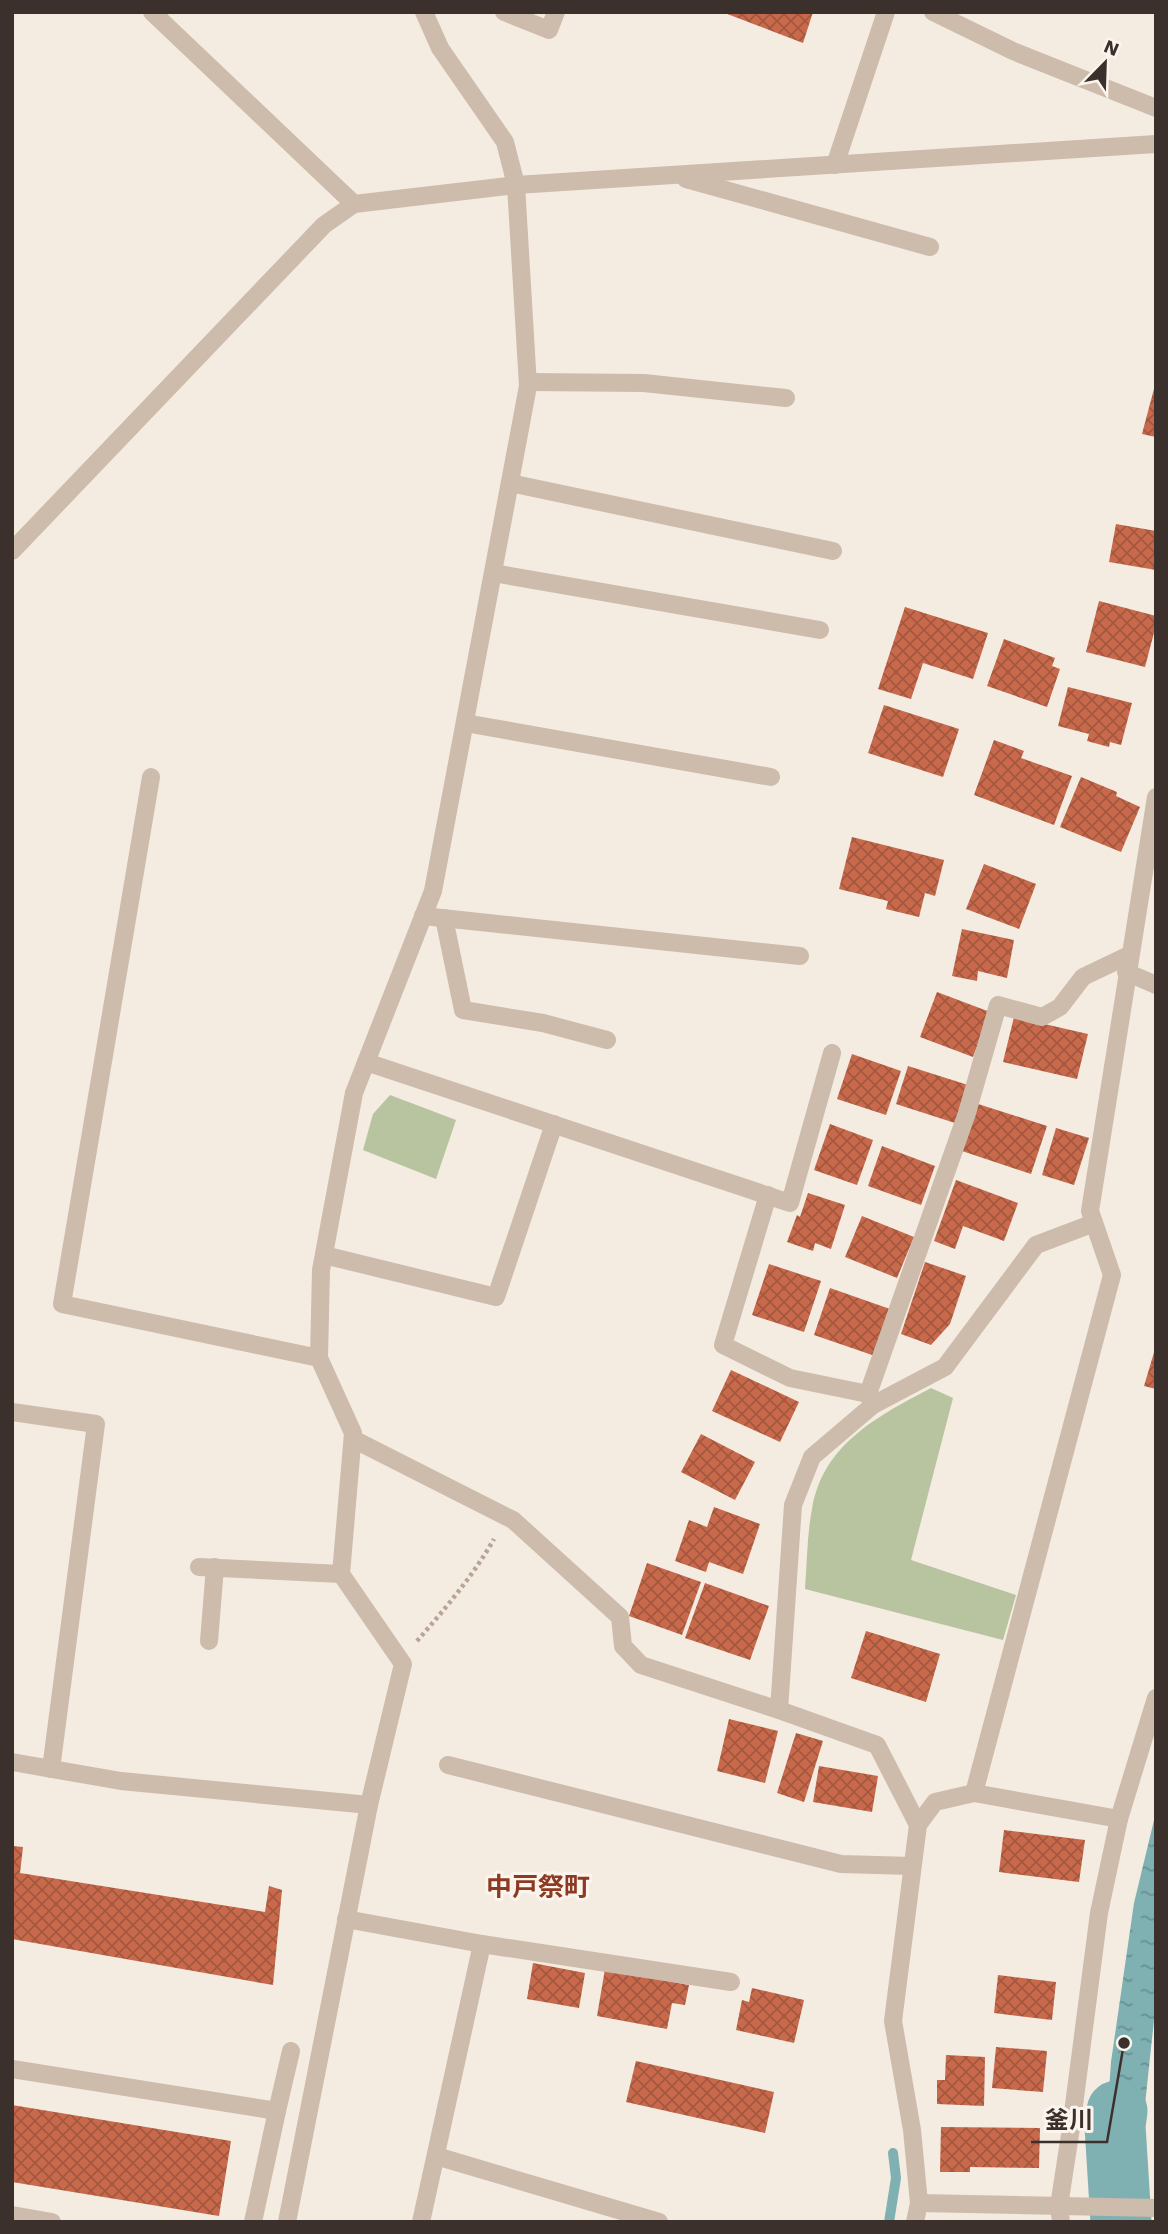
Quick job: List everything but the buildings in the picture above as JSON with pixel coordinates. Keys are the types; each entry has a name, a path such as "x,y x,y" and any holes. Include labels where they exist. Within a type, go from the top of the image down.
{"street":[{"path":"152,12 354,205"},
{"path":"286,2222 369,1805 403,1664 341,1574 353,1433 319,1358 321,1270 354,1093 433,891 528,382 516,185 505,142 440,48 424,12"},
{"path":"504,12 549,30 556,12"},
{"path":"835,165 886,12"},
{"path":"933,12 956,17 1013,51 1156,108"},
{"path":"12,551 324,225 354,205 516,185 1156,144"},
{"path":"672,176 930,247"},
{"path":"528,382 644,383 786,398"},
{"path":"510,483 833,551"},
{"path":"493,573 820,630"},
{"path":"465,723 771,777"},
{"path":"151,777 61,1304 319,1358"},
{"path":"974,1793 1112,1275 1090,1211 1156,797"},
{"path":"423,916 800,956"},
{"path":"444,918 463,1010 543,1023 607,1040"},
{"path":"1128,964 1156,985"},
{"path":"871,1399 967,1113 998,1005 1042,1017 1060,1007 1083,977 1128,964"},
{"path":"366,1062 790,1203 832,1053"},
{"path":"324,1255 496,1297 554,1124"},
{"path":"768,1195 723,1345 790,1378 871,1399"},
{"path":"779,1710 793,1505 812,1457 871,1399 945,1367 1036,1245 1094,1223"},
{"path":"12,1412 96,1424 51,1769"},
{"path":"353,1439 513,1520 620,1617 623,1646 641,1665 877,1745 918,1825"},
{"path":"209,1641 207,1567 341,1574"},
{"path":"1060,2214 1099,1913 1119,1819 1156,1698"},
{"path":"12,1762 121,1781 369,1805"},
{"path":"448,1765 841,1864 912,1866"},
{"path":"915,2222 919,2203 912,2130 893,2021 918,1825 935,1802 974,1793 1119,1819"},
{"path":"346,1919 482,1944 731,1982"},
{"path":"421,2222 482,1944"},
{"path":"253,2222 291,2051"},
{"path":"12,2069 277,2111"},
{"path":"436,2156 659,2222"},
{"path":"919,2203 1060,2214 1156,2208"},
{"path":"19,2218 52,2222"}],"path":[{"path":"400,1660 442,1613 483,1559 507,1517"}],"green space":[{"path":"390,1095 456,1120 436,1179 363,1150 373,1114"},
{"path":"931,1388 953,1398 911,1560 1016,1595 1003,1640 805,1589 812,1509 818,1486 828,1467 841,1450 873,1421"}],"water":[{"path":"1156,1812 1156,2001 1142,2133 1141,2194 1102,2193 1111,2062 1134,1903"}],"waterway":[{"path":"1117,2111 1115,2126 1121,2222"},
{"path":"889,2222 896,2178 893,2153"}],"place":[{"name":"釜川","path":"1124,2043"}],"district":[{"name":"中戸祭町","path":"538,1887"}]}
